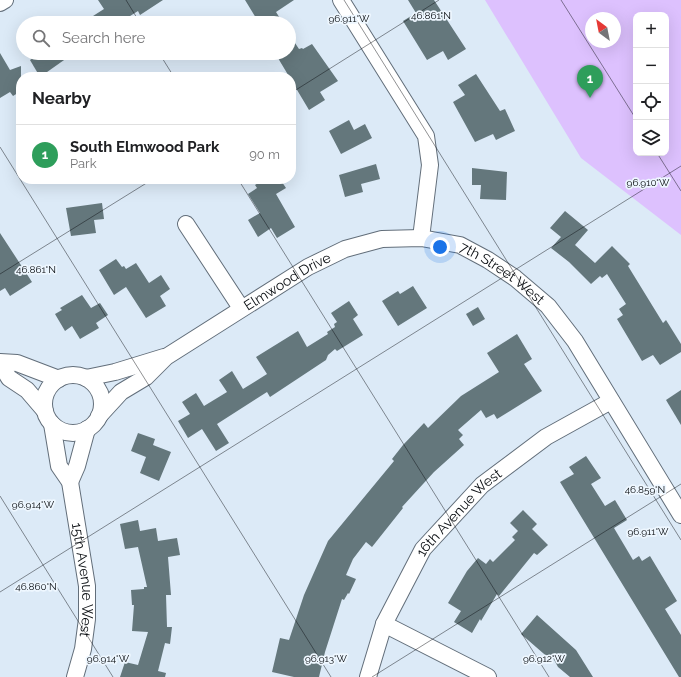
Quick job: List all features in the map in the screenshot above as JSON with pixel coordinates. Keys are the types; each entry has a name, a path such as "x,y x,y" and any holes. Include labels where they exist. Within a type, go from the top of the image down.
{"street":[{"path":"0,3 5,0"},
{"path":"341,0 426,136 430,165 421,238"},
{"path":"186,224 241,308"},
{"name":"Elmwood Drive","path":"100,416 121,392 146,377 166,356 308,267 345,248 382,239 421,238"},
{"name":"7th Street West","path":"421,238 460,246 488,260 515,278 548,306 575,341 681,515"},
{"name":"Elmwood Drive","path":"86,378 115,372 166,356"},
{"path":"0,362 17,363 59,379"},
{"path":"0,362 10,378 27,390 48,418 59,430 68,433 78,433 87,429 94,424 100,416 102,407 98,390 86,378 77,375 59,379 46,392 44,402 48,418"},
{"name":"16th Avenue West","path":"368,677 384,624 423,550 482,485 546,437 612,402"},
{"name":"15th Avenue West","path":"48,418 59,466 70,482 87,586 87,619 83,649 75,677"},
{"path":"70,482 78,466 87,429"},
{"path":"384,624 488,677"}],"shaded area":[{"path":"485,0 681,0 681,235 581,158"}],"building":[{"path":"98,0 163,0 140,15 138,11 130,16 93,16 104,9"},
{"path":"245,0 294,0 276,12 279,16 255,16"},
{"path":"408,0 434,0 466,49 448,60 443,51 427,60 403,21 416,13"},
{"path":"296,44 299,49 303,49 312,44 338,81 320,92 325,100 309,110 296,88 296,72 286,72 279,60 296,60"},
{"path":"0,53 10,70 21,66 21,72 16,72 16,94 13,96 10,92 0,98"},
{"path":"30,60 64,60 47,72 37,72"},
{"path":"476,74 500,111 505,109 515,131 496,140 493,134 475,142 453,102 465,95 458,85"},
{"path":"349,120 354,130 365,124 372,138 341,154 329,131"},
{"path":"376,164 380,179 361,184 363,192 345,197 339,175"},
{"path":"472,168 507,172 506,200 480,199 481,185 472,185"},
{"path":"283,184 286,188 276,194 295,227 277,238 271,228 258,237 248,220 260,213 248,194 257,188 255,185"},
{"path":"102,203 104,219 94,220 96,233 71,236 66,208"},
{"path":"565,211 588,230 575,245 595,263 612,246 630,264 628,266 663,323 666,320 681,344 681,352 660,365 653,355 642,361 617,319 623,315 619,309 626,304 607,274 602,278 600,276 591,284 569,262 551,248 561,237 550,228"},
{"path":"0,233 32,282 10,296 5,288 0,291"},
{"path":"116,259 122,267 124,266 126,269 136,263 149,283 161,275 170,289 160,296 166,306 146,318 126,287 114,295 99,270"},
{"path":"413,286 427,308 398,326 382,301 398,291 400,294"},
{"path":"82,295 91,308 100,303 108,315 96,323 99,328 80,339 72,326 65,331 55,314 62,310 60,308"},
{"path":"349,301 358,315 353,319 363,335 337,351 335,349 328,355 326,360 270,397 267,392 217,424 229,443 216,451 202,429 188,438 178,421 190,414 182,402 196,393 204,406 227,392 219,380 232,371 243,389 267,374 256,357 298,331 307,347 328,334 327,332 335,327 334,324 337,322 331,313"},
{"path":"478,307 485,319 473,326 466,314"},
{"path":"517,334 532,359 524,364 542,391 497,419 494,414 486,418 481,410 458,430 463,435 459,439 464,445 434,472 402,507 403,508 372,547 366,542 353,559 346,575 356,579 349,594 348,593 344,600 342,599 325,652 319,677 294,677 272,672 280,638 289,640 304,595 328,541 394,461 392,459 403,445 424,423 428,428 461,396 499,372 487,353"},
{"path":"681,390 681,425 666,400"},
{"path":"138,433 155,439 153,445 171,452 159,481 140,473 146,457 131,451"},
{"path":"586,456 601,478 591,484 605,506 615,500 627,520 614,528 633,560 639,556 642,561 650,556 677,601 665,609 681,635 681,677 679,677 560,482 574,474 569,467"},
{"path":"523,510 537,524 532,529 548,545 537,555 534,553 499,596 497,594 472,633 454,622 461,611 448,603 467,571 478,558 486,564 490,559 493,562 515,540 512,537 518,531 510,523"},
{"path":"138,520 140,531 156,528 158,541 177,538 180,555 168,557 171,595 166,595 167,627 172,627 170,644 165,643 158,671 166,673 165,677 120,677 125,662 138,665 148,632 132,631 134,605 132,605 131,590 144,589 144,587 147,587 138,547 125,549 120,524"},
{"path":"537,615 576,650 593,677 570,677 558,667 553,658 551,660 521,634"}],"place":[{"name":"South Elmwood Park","path":"590,98"}]}
